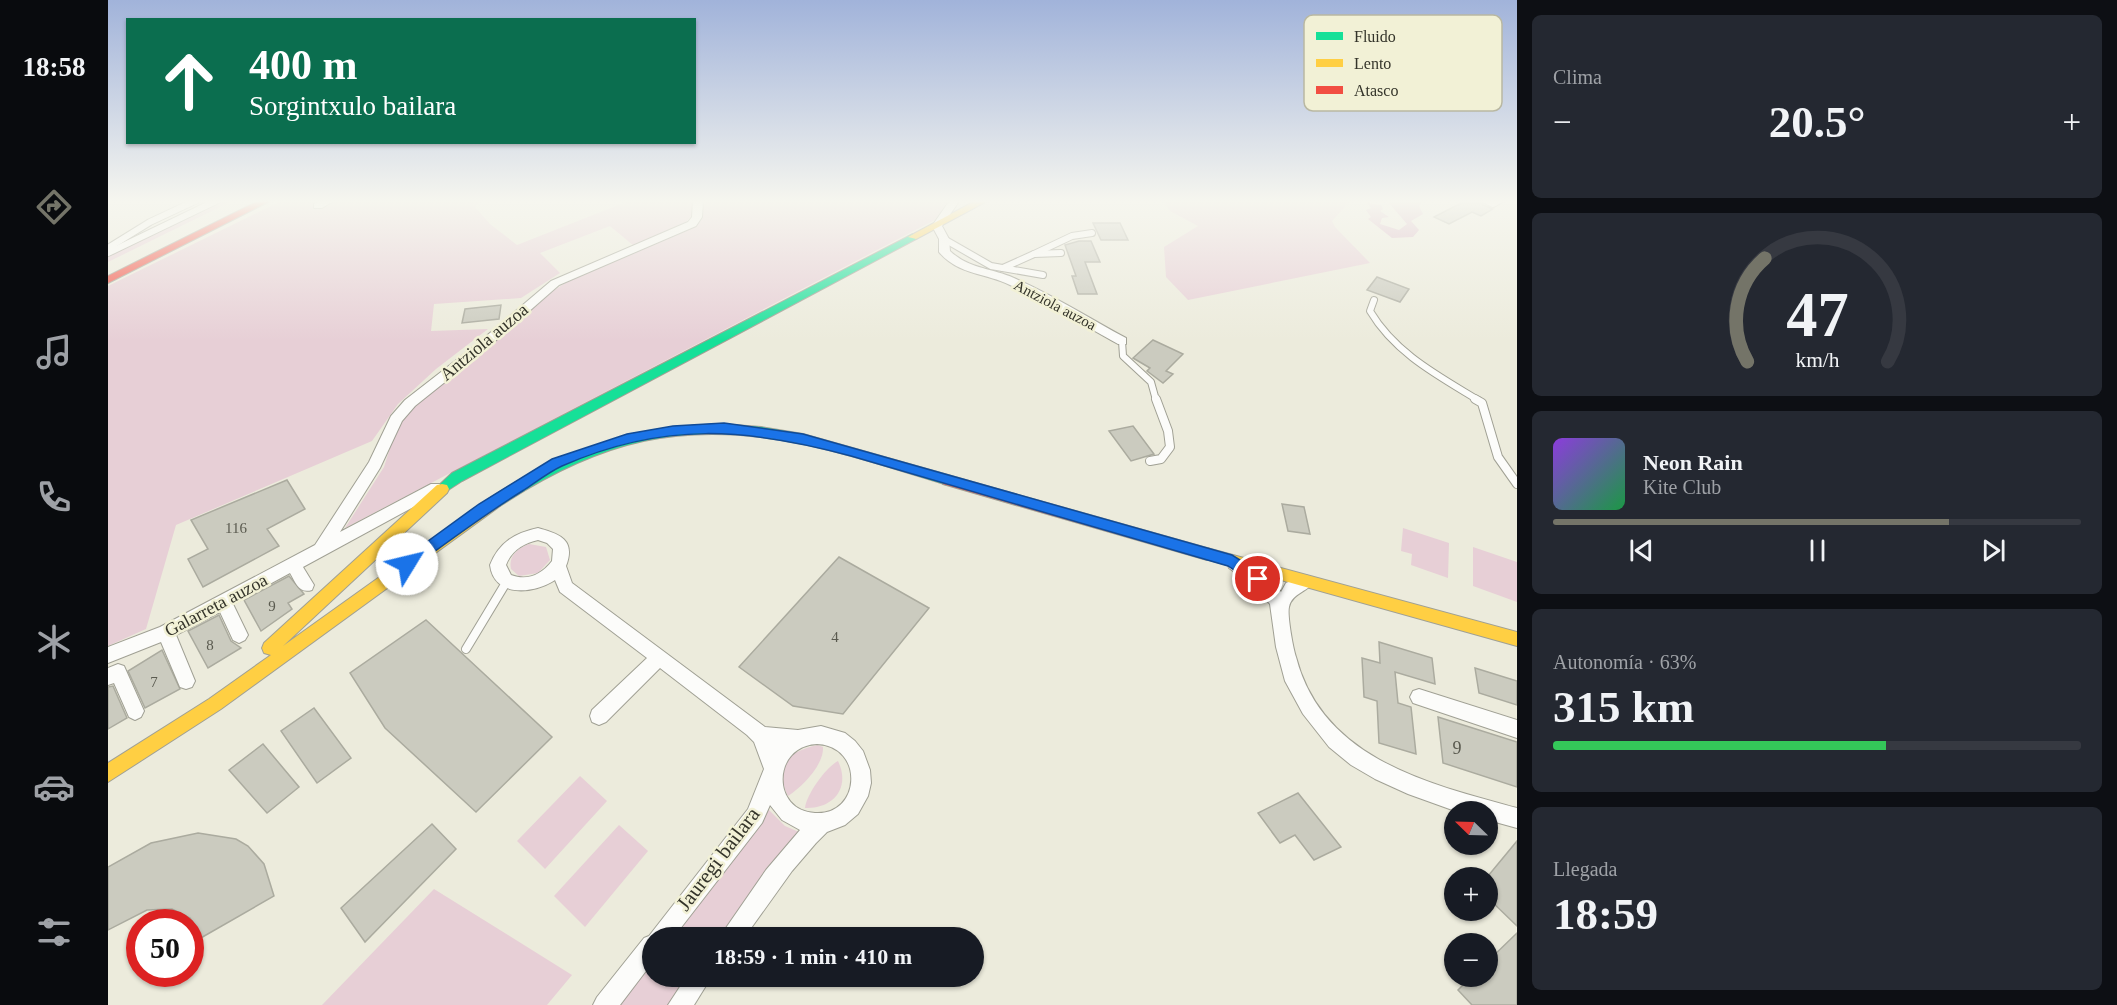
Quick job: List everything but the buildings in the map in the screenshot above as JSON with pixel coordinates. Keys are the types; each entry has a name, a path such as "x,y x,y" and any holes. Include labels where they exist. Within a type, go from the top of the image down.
{"main road":[{"path":"108,269 152,247"},
{"path":"108,280 174,247"},
{"path":"134,757 240,675 297,626 420,507 457,477 897,247"},
{"path":"108,773 215,704 521,483 556,463 584,452 610,443 651,434 724,428 803,439 1305,582 1517,639"}],"street":[{"name":"Antziola auzoa","path":"321,549 375,464 396,419 410,403 481,347 555,283 639,247"},
{"name":"Antziola auzoa","path":"945,247 945,252 956,263 976,273 1010,280 1122,341"},
{"name":"Galarreta auzoa","path":"108,655 166,632 457,477"},
{"path":"535,583 550,576 558,567 562,557 561,547 557,540 548,535 528,535 512,543 501,556 498,564 501,575 507,581 517,585 535,583 566,587 761,736 798,739 816,734 830,736 844,743 859,766 861,781 858,794 850,808 838,818 822,824 787,861 738,927"},
{"path":"1232,561 1267,587 1280,607 1284,643 1292,677 1305,703 1323,727 1348,751 1382,774 1416,790 1517,818"},
{"path":"293,564 306,585"},
{"path":"558,567 566,587"},
{"path":"1280,607 1292,588 1305,582"},
{"path":"223,601 239,635"},
{"path":"166,632 186,681"},
{"path":"599,716 659,658"},
{"path":"108,677 118,672 135,711"},
{"path":"1419,697 1517,729"},
{"path":"761,736 773,772 777,800 788,813 806,822 822,824"},
{"path":"773,772 780,752 798,739"},
{"name":"Jauregi bailara","path":"668,927 755,816 773,772"},
{"path":"605,1005 642,959"},
{"path":"680,1005 693,987"}],"lane":[{"path":"108,254 122,247"},
{"path":"956,247 976,260 1003,268 1043,275"},
{"path":"1003,268 1049,247"},
{"path":"1034,254 1060,253"},
{"path":"1374,300 1370,311 1375,322 1391,340 1482,403 1491,441 1502,466 1517,484"},
{"path":"1122,341 1123,356 1151,382 1170,432 1171,446 1166,455 1159,461 1150,461"},
{"path":"466,649 507,581"}],"shaded area":[{"path":"127,247 139,247 108,262 108,256"},
{"path":"188,247 556,247 540,253 560,273 521,298 434,304 431,331 488,329 436,369 398,404 372,441 176,525 146,629 108,646 108,286"},
{"path":"649,247 883,247 345,528 384,467 398,423 416,402 503,334 543,297 567,282"},
{"path":"1164,247 1354,247 1370,263 1188,300 1166,277"},
{"path":"1403,528 1449,543 1448,578 1411,565 1412,554 1401,551"},
{"path":"529,544 546,547 550,560 538,573 519,576 511,569 512,556"},
{"path":"1473,547 1517,562 1517,602 1473,586"},
{"path":"818,745 823,747 816,768 800,787 788,796 782,776 786,761 799,751"},
{"path":"838,761 842,780 837,795 824,805 805,808 817,782"},
{"path":"580,776 607,801 545,869 517,841"},
{"path":"768,809 785,826 799,832 728,927 677,927"},
{"path":"619,825 648,851 585,927 554,896"},
{"path":"434,889 572,975 547,1005 322,1005"},
{"path":"642,971 642,987 683,987 669,1005 616,1005"}],"traffic: fast":[{"path":"442,489 457,477 894,247"},
{"path":"495,502 530,479 566,460 604,446 642,436 680,430 720,429 761,432 803,439 948,480"}],"traffic: slow":[{"path":"270,648 442,489"},
{"path":"108,773 215,704 495,502"},
{"path":"1207,554 1517,639"}],"traffic: jam":[{"path":"108,280 174,247"},
{"path":"948,480 1207,554"}],"route":[{"path":"407,564 484,508 556,463 627,438 673,431 724,428 803,439 851,452 1232,561 1258,579"}]}
